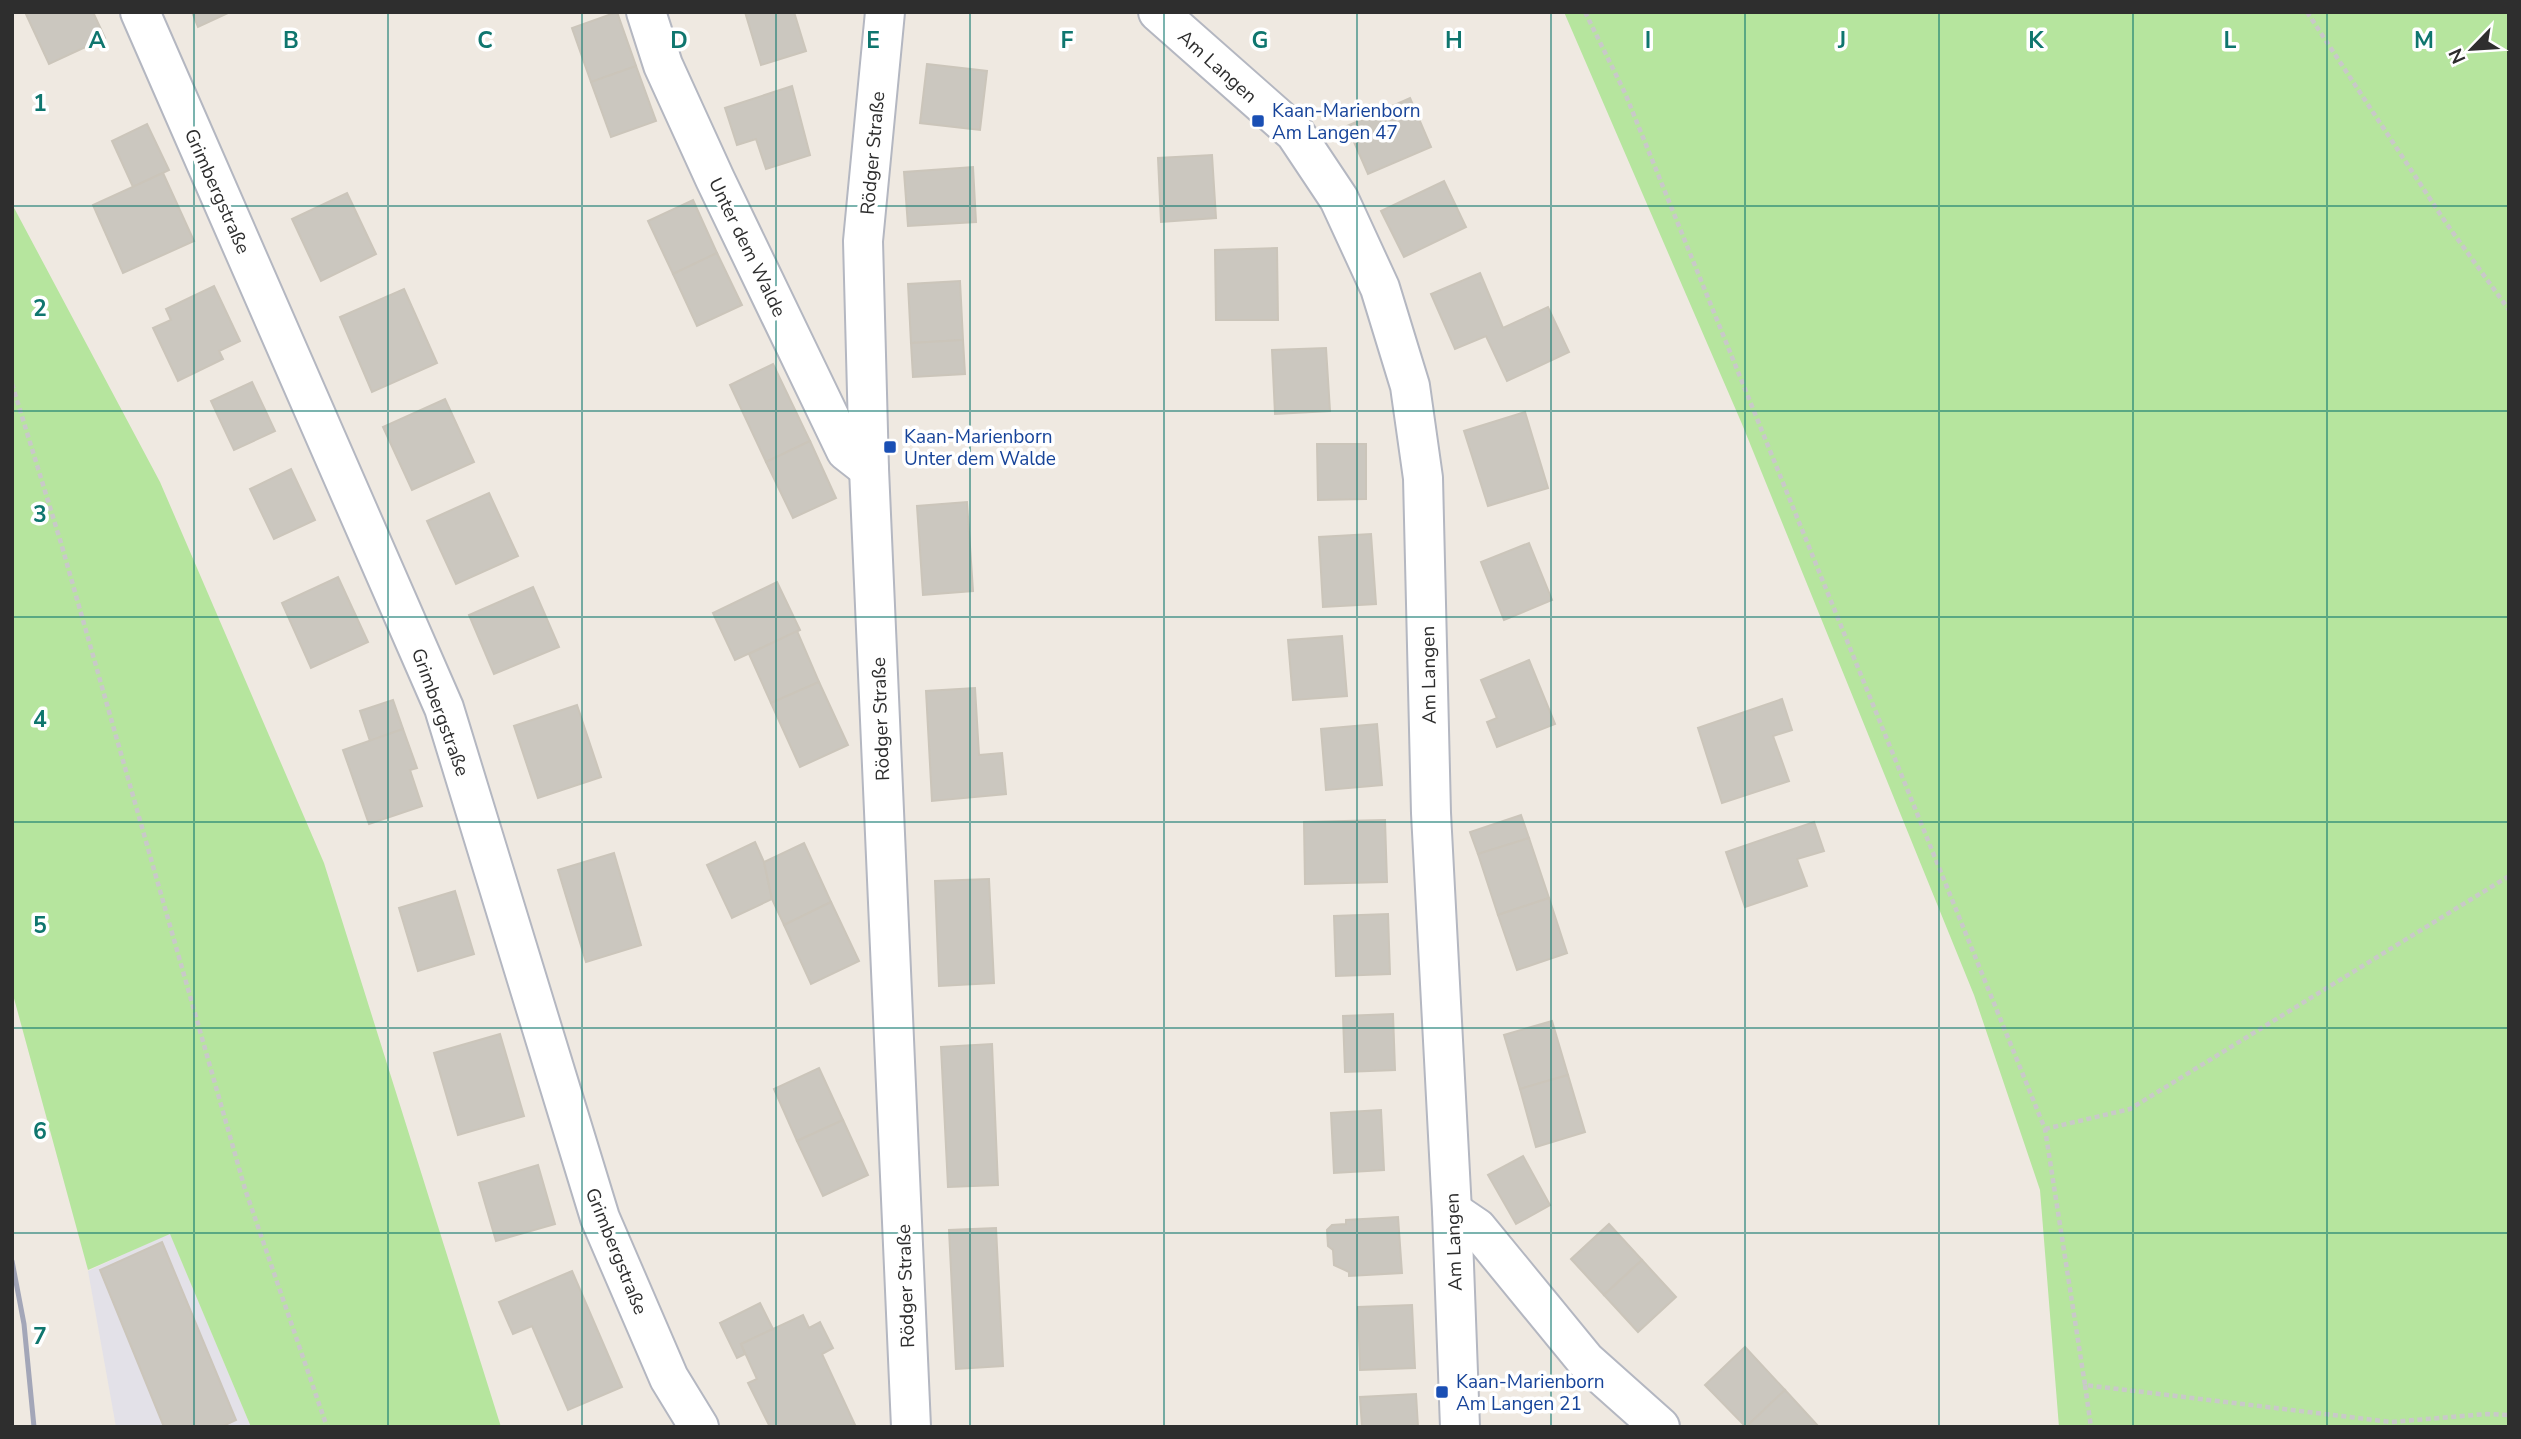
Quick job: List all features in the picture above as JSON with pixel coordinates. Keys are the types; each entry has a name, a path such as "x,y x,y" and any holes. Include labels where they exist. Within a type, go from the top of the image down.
{"street":[{"name":"Grimbergstraße","path":"140,12 444,708 600,1218 669,1378 699,1427"},
{"name":"Unter dem Walde","path":"646,12 663,65 846,451 869,469"},
{"name":"Rödger Straße","path":"885,12 863,241 869,469 911,1427"},
{"name":"Am Langen","path":"1158,12 1295,133 1339,200 1380,288 1410,386 1423,478 1432,840 1452,1211 1460,1427"},
{"path":"1452,1211 1477,1228 1586,1362 1660,1427"}],"path":[{"path":"1585,12 1630,106 2045,1129 2091,1427"},
{"path":"2307,12 2446,223 2509,310"},
{"path":"12,384 61,543 245,1189 327,1427"},
{"path":"2045,1129 2130,1110 2509,876"},
{"path":"2085,1385 2390,1424 2487,1414 2509,1415"}],"shaded area":[{"path":"170,1233 251,1427 116,1427 88,1271"}],"green space":[{"path":"1564,12 2509,12 2509,1427 2059,1427 2040,1190 1974,995 1742,424"},
{"path":"12,204 160,482 324,863 501,1427 251,1427 170,1234 88,1270 12,991"}],"building":[{"path":"25,12 93,12 105,38 49,64"},
{"path":"192,12 230,12 198,27"},
{"path":"617,12 636,66 591,82 572,28"},
{"path":"745,12 794,12 806,51 761,65"},
{"path":"927,64 987,71 980,130 920,123"},
{"path":"636,66 656,121 611,137 591,82"},
{"path":"792,86 810,155 766,169 756,139 737,145 725,108"},
{"path":"1410,98 1431,147 1368,174 1347,126"},
{"path":"147,124 169,170 133,187 112,141"},
{"path":"1212,155 1216,218 1161,222 1158,158"},
{"path":"973,167 976,222 908,226 904,172"},
{"path":"163,173 194,241 123,273 93,205"},
{"path":"1444,181 1466,227 1404,257 1381,211"},
{"path":"347,193 376,254 321,281 292,219"},
{"path":"693,200 717,253 673,274 648,221"},
{"path":"1277,248 1278,320 1216,320 1215,250"},
{"path":"717,253 742,305 697,326 673,274"},
{"path":"1480,273 1503,328 1548,307 1569,352 1507,381 1486,336 1455,349 1431,294"},
{"path":"960,281 963,340 911,343 908,284"},
{"path":"214,286 240,341 219,351 223,359 178,381 153,328 171,320 166,309"},
{"path":"404,289 437,363 372,392 340,317"},
{"path":"963,340 965,374 913,377 911,343"},
{"path":"1326,348 1330,411 1275,414 1272,350"},
{"path":"773,364 810,441 766,462 730,385"},
{"path":"252,382 275,431 234,450 211,401"},
{"path":"445,399 474,462 412,490 383,427"},
{"path":"1525,412 1548,488 1488,506 1464,431"},
{"path":"810,441 836,498 793,518 766,462"},
{"path":"1317,444 1366,444 1366,499 1318,500"},
{"path":"291,469 315,520 274,539 250,489"},
{"path":"489,493 518,556 456,584 427,521"},
{"path":"967,502 973,591 923,595 917,506"},
{"path":"1371,534 1376,604 1323,607 1319,537"},
{"path":"1529,543 1552,600 1504,620 1481,562"},
{"path":"338,577 368,642 311,668 282,603"},
{"path":"777,582 800,630 735,660 713,613"},
{"path":"533,587 559,647 494,674 469,615"},
{"path":"797,631 819,682 771,703 749,654"},
{"path":"1342,636 1347,696 1293,700 1288,640"},
{"path":"1529,660 1555,724 1497,747 1487,722 1497,718 1481,680"},
{"path":"819,682 848,745 800,767 771,703"},
{"path":"975,688 979,755 1002,753 1006,794 932,801 926,691"},
{"path":"1782,699 1792,730 1773,736 1789,781 1722,803 1698,728"},
{"path":"393,700 403,729 370,741 360,711"},
{"path":"577,705 601,777 538,798 514,726"},
{"path":"1377,724 1382,785 1326,790 1321,729"},
{"path":"403,729 417,768 410,770 422,806 369,824 343,750"},
{"path":"1521,815 1529,838 1478,854 1470,832"},
{"path":"1385,820 1387,882 1305,884 1304,822"},
{"path":"1814,822 1824,851 1797,859 1807,886 1745,907 1726,852"},
{"path":"1529,838 1549,898 1498,915 1478,854"},
{"path":"755,842 764,862 772,899 732,918 707,865"},
{"path":"804,843 831,902 784,925 772,899 764,862"},
{"path":"614,853 641,945 586,962 558,870"},
{"path":"989,879 994,983 939,986 935,881"},
{"path":"455,891 474,954 418,971 399,908"},
{"path":"1549,898 1567,953 1517,970 1498,915"},
{"path":"831,902 859,961 811,984 784,925"},
{"path":"1388,914 1390,974 1336,976 1334,916"},
{"path":"1393,1014 1395,1070 1345,1072 1343,1016"},
{"path":"1552,1021 1568,1075 1520,1089 1504,1035"},
{"path":"500,1034 524,1116 458,1135 434,1053"},
{"path":"992,1044 998,1185 948,1187 941,1047"},
{"path":"819,1068 843,1120 797,1141 774,1089"},
{"path":"1568,1075 1585,1132 1536,1147 1520,1089"},
{"path":"1381,1110 1384,1170 1334,1173 1331,1113"},
{"path":"843,1120 868,1175 823,1196 797,1141"},
{"path":"1523,1156 1550,1205 1516,1224 1488,1175"},
{"path":"538,1165 555,1224 496,1241 479,1183"},
{"path":"1398,1217 1402,1273 1349,1276 1349,1272 1334,1265 1333,1250 1328,1246 1327,1230 1332,1225 1346,1224 1346,1220"},
{"path":"1609,1224 1642,1260 1604,1295 1571,1259"},
{"path":"996,1228 1003,1366 956,1369 949,1230"},
{"path":"162,1242 236,1420 221,1427 164,1427 100,1270"},
{"path":"1642,1260 1676,1297 1638,1332 1604,1295"},
{"path":"572,1271 622,1387 568,1410 532,1326 513,1334 499,1302"},
{"path":"760,1303 773,1329 741,1344 745,1354 737,1358 720,1323"},
{"path":"1412,1305 1415,1368 1360,1370 1358,1307"},
{"path":"803,1315 809,1328 820,1322 833,1348 822,1354 856,1427 770,1427 748,1383 757,1379 741,1344"},
{"path":"1745,1347 1785,1390 1746,1427 1705,1385"},
{"path":"1785,1390 1819,1427 1746,1427"},
{"path":"1416,1394 1418,1427 1362,1427 1360,1397"}],"railway":[{"path":"12,1261 24,1324 34,1427"}],"place":[{"name":"Kaan-Marienborn Am Langen 47","path":"1258,121"},
{"name":"Kaan-Marienborn Unter dem Walde","path":"890,447"},
{"name":"Kaan-Marienborn Am Langen 21","path":"1442,1392"}]}
